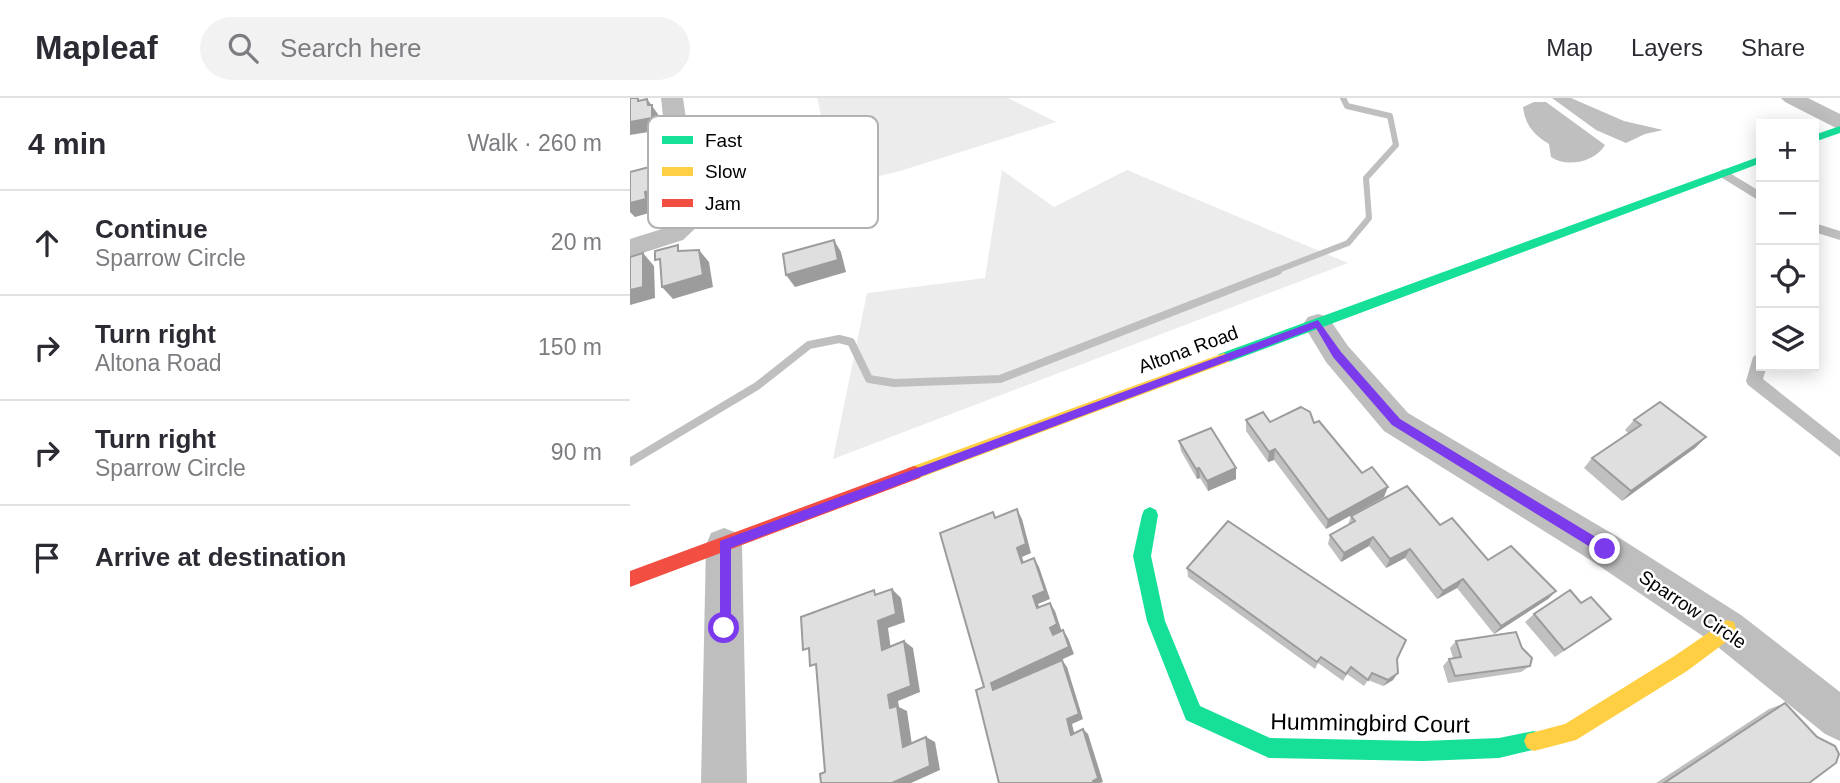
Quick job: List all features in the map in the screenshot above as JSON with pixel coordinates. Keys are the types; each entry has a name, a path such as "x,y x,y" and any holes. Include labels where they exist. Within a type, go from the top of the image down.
{"main road":[{"path":"1819,137 1840,129"},
{"name":"Altona Road","path":"630,579 1756,161"},
{"name":"Hummingbird Court","path":"1150,515 1142,556 1156,621 1193,713 1269,748 1423,751 1499,748 1569,733 1681,664 1727,629"}],"street":[{"path":"672,98 674,116"},
{"path":"1792,98 1840,122"},
{"path":"630,248 674,234 682,228"},
{"name":"Sparrow Circle","path":"1318,324 1337,354 1396,422 1605,549 1727,629 1840,719"},
{"path":"716,779 724,545"}],"lane":[{"path":"1723,173 1756,195"},
{"path":"1819,229 1840,236"},
{"path":"1757,371 1754,381 1840,450"}],"shaded area":[{"path":"817,98 1008,98 1056,122 878,176 878,116 821,116"},
{"path":"1552,98 1571,98 1624,121 1663,130 1645,134 1626,143 1596,130"},
{"path":"1534,102 1546,102 1605,145 1595,156 1580,162 1565,162 1551,157 1549,144 1535,133 1526,119 1523,107"},
{"path":"1002,170 1054,207 1127,170 1348,263 833,459 867,293 985,278"}],"building":[{"path":"630,98 638,98 638,101 647,99 648,105 652,105 652,116 630,122"},
{"path":"648,167 646,199 630,203 630,172"},
{"path":"834,240 838,260 786,275 783,254"},
{"path":"678,245 678,251 699,250 703,275 662,287 660,259 655,260 655,251"},
{"path":"643,253 643,287 630,290 630,257"},
{"path":"1660,402 1706,437 1631,491 1592,458 1641,425 1634,420"},
{"path":"1301,407 1310,412 1314,423 1319,421 1362,473 1372,467 1388,487 1328,520 1275,449 1269,452 1246,420 1263,412 1270,422"},
{"path":"1211,428 1236,468 1207,481 1199,468 1196,469 1179,441"},
{"path":"1407,486 1440,525 1452,518 1488,560 1511,546 1556,591 1501,626 1463,579 1443,591 1410,549 1390,559 1373,537 1344,553 1330,535 1355,521 1351,516"},
{"path":"1017,509 1026,544 1017,548 1022,563 1034,558 1045,591 1033,596 1037,608 1050,603 1057,624 1050,628 1053,635 1063,630 1069,647 991,683 993,690 1062,660 1079,714 1067,719 1071,735 1083,729 1098,778 1093,783 999,783 976,690 984,687 940,533 993,512 995,518"},
{"path":"1228,521 1406,640 1397,659 1398,673 1388,680 1372,673 1368,680 1351,667 1346,674 1321,657 1317,662 1187,568"},
{"path":"892,589 896,614 878,621 882,650 904,641 911,686 888,695 890,708 897,706 903,747 926,737 930,766 892,783 821,783 820,774 825,772 816,664 810,666 809,648 803,650 801,617 874,590 875,595"},
{"path":"1570,590 1581,603 1591,597 1611,619 1564,650 1534,614"},
{"path":"1516,632 1522,648 1532,658 1530,666 1455,676 1449,659 1461,657 1456,641"},
{"path":"1785,703 1817,737 1835,746 1839,754 1836,763 1809,783 1664,783"}],"waterway":[{"path":"1273,272 1348,243 1369,218 1366,178 1396,145 1390,116 1347,106 1343,98"},
{"path":"630,462 757,386 809,345 839,339 851,342 869,379 894,383 1000,379 1278,271"}],"traffic: fast":[{"path":"1819,137 1840,129"},
{"path":"1224,358 1756,161"},
{"path":"1150,515 1142,556 1156,621 1193,713 1269,748 1423,751 1499,748 1534,741"}],"traffic: slow":[{"path":"914,473 1224,358"},
{"path":"1534,741 1569,733 1680,664 1727,629"}],"traffic: jam":[{"path":"630,579 914,473"}],"route":[{"path":"724,628 724,545 1318,324 1337,354 1396,422 1605,549"}]}
